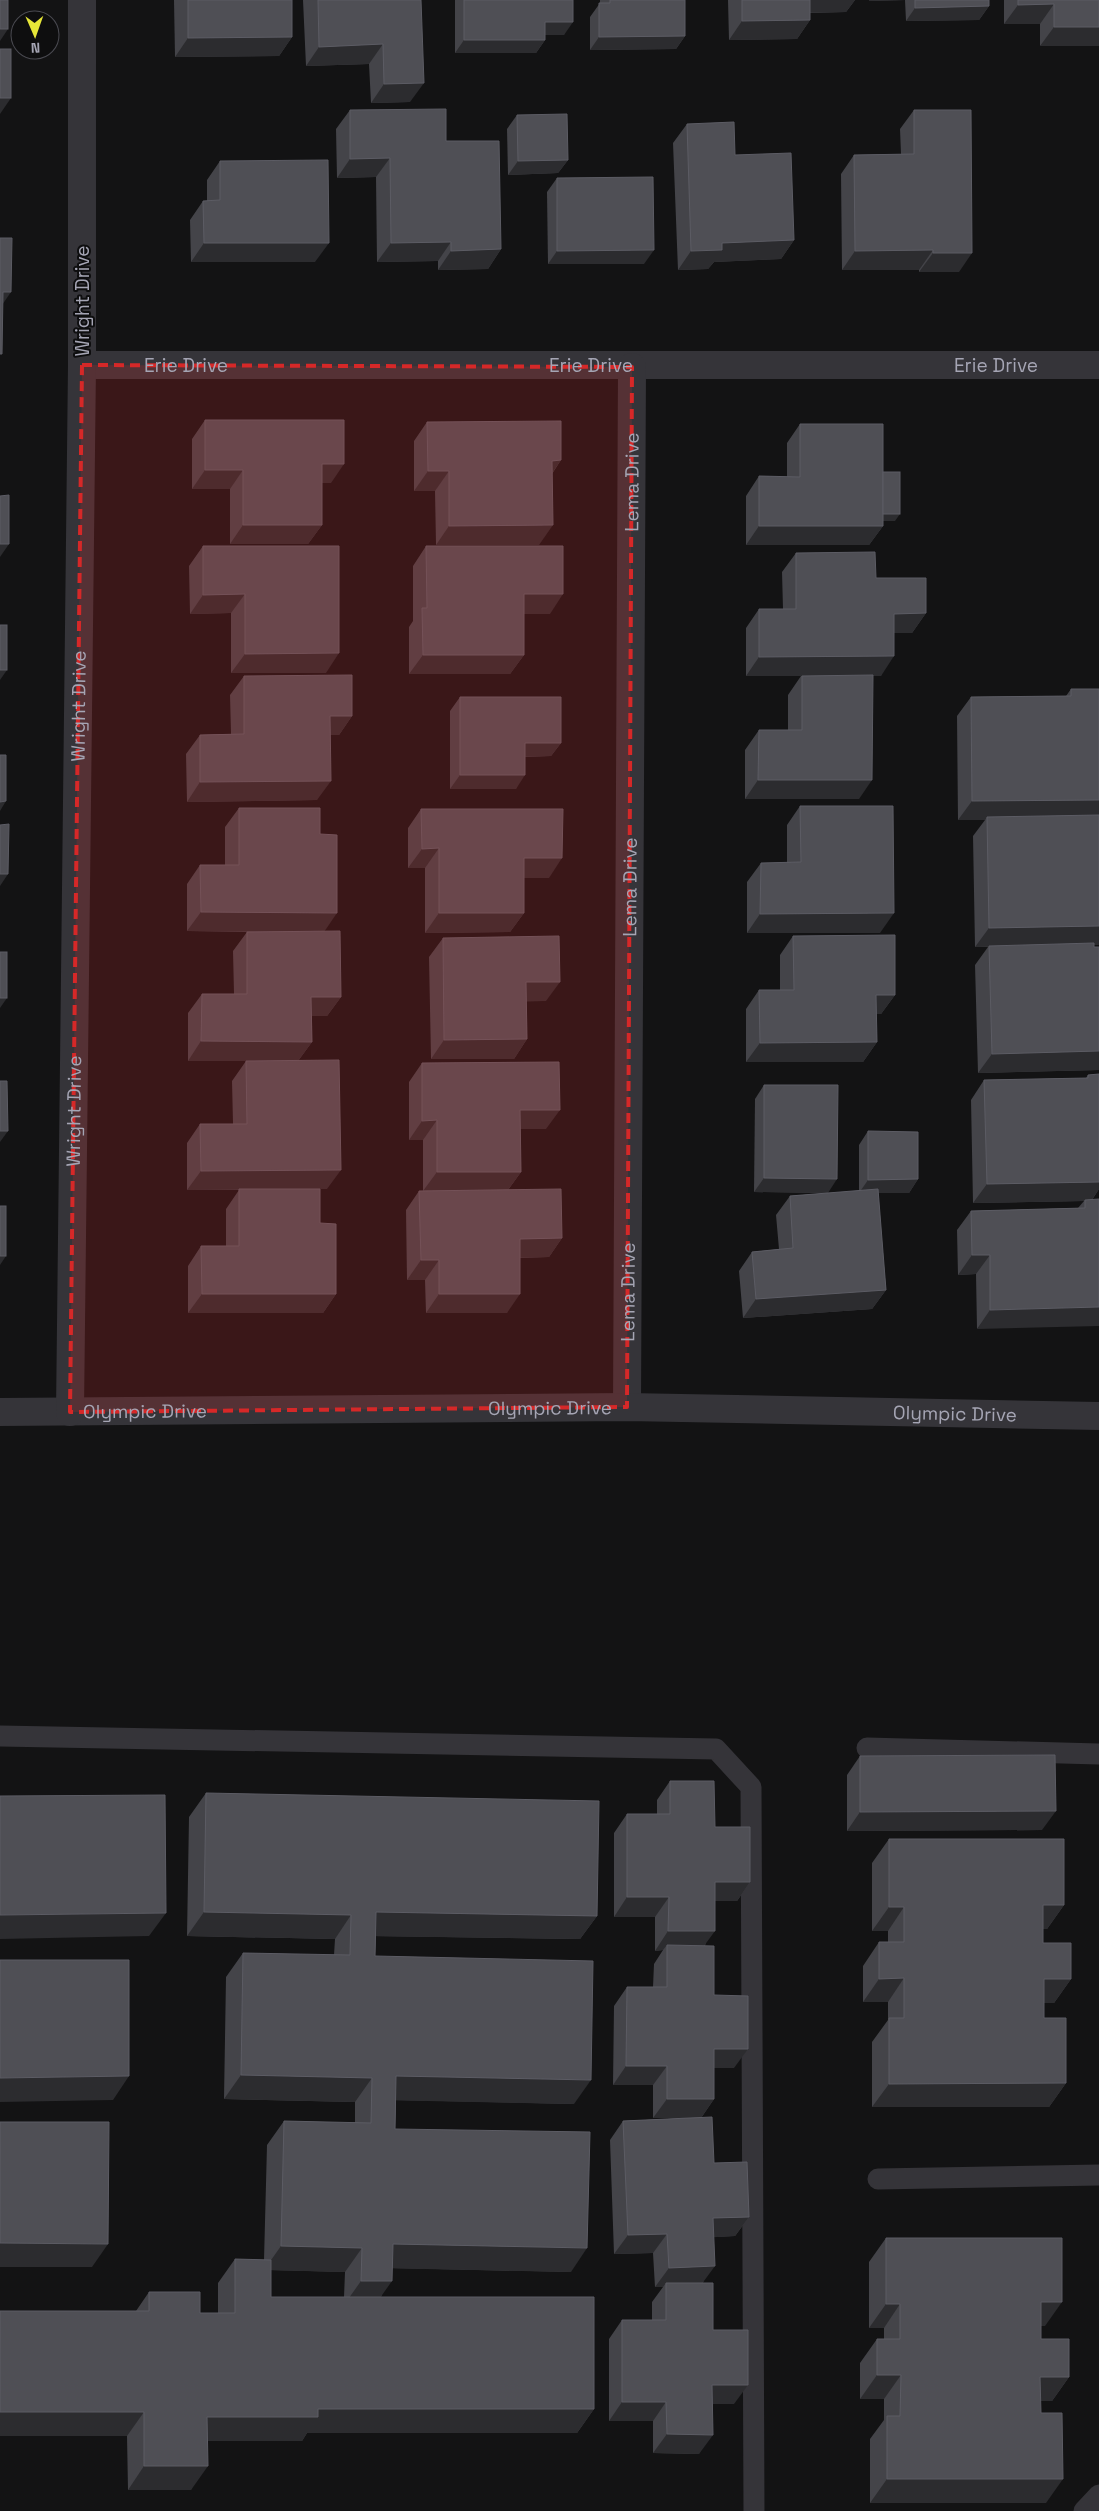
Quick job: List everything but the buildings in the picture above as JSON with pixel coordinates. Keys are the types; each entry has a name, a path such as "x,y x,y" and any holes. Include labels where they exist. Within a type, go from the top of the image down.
{"street":[{"name":"Wright Drive","path":"70,1412 82,365 82,0"},
{"name":"Erie Drive","path":"82,365 1099,366"},
{"name":"Lema Drive","path":"627,1407 632,367"},
{"name":"Olympic Drive","path":"0,1412 627,1407 1099,1416"}],"lane":[{"path":"0,1736 716,1749 750,1787 754,2511"},
{"path":"867,1748 1099,1754"},
{"path":"878,2179 1099,2175"},
{"path":"1084,2511 1099,2495"}],"highlighted area":[{"path":"82,365 632,367 627,1407 70,1412"}]}
